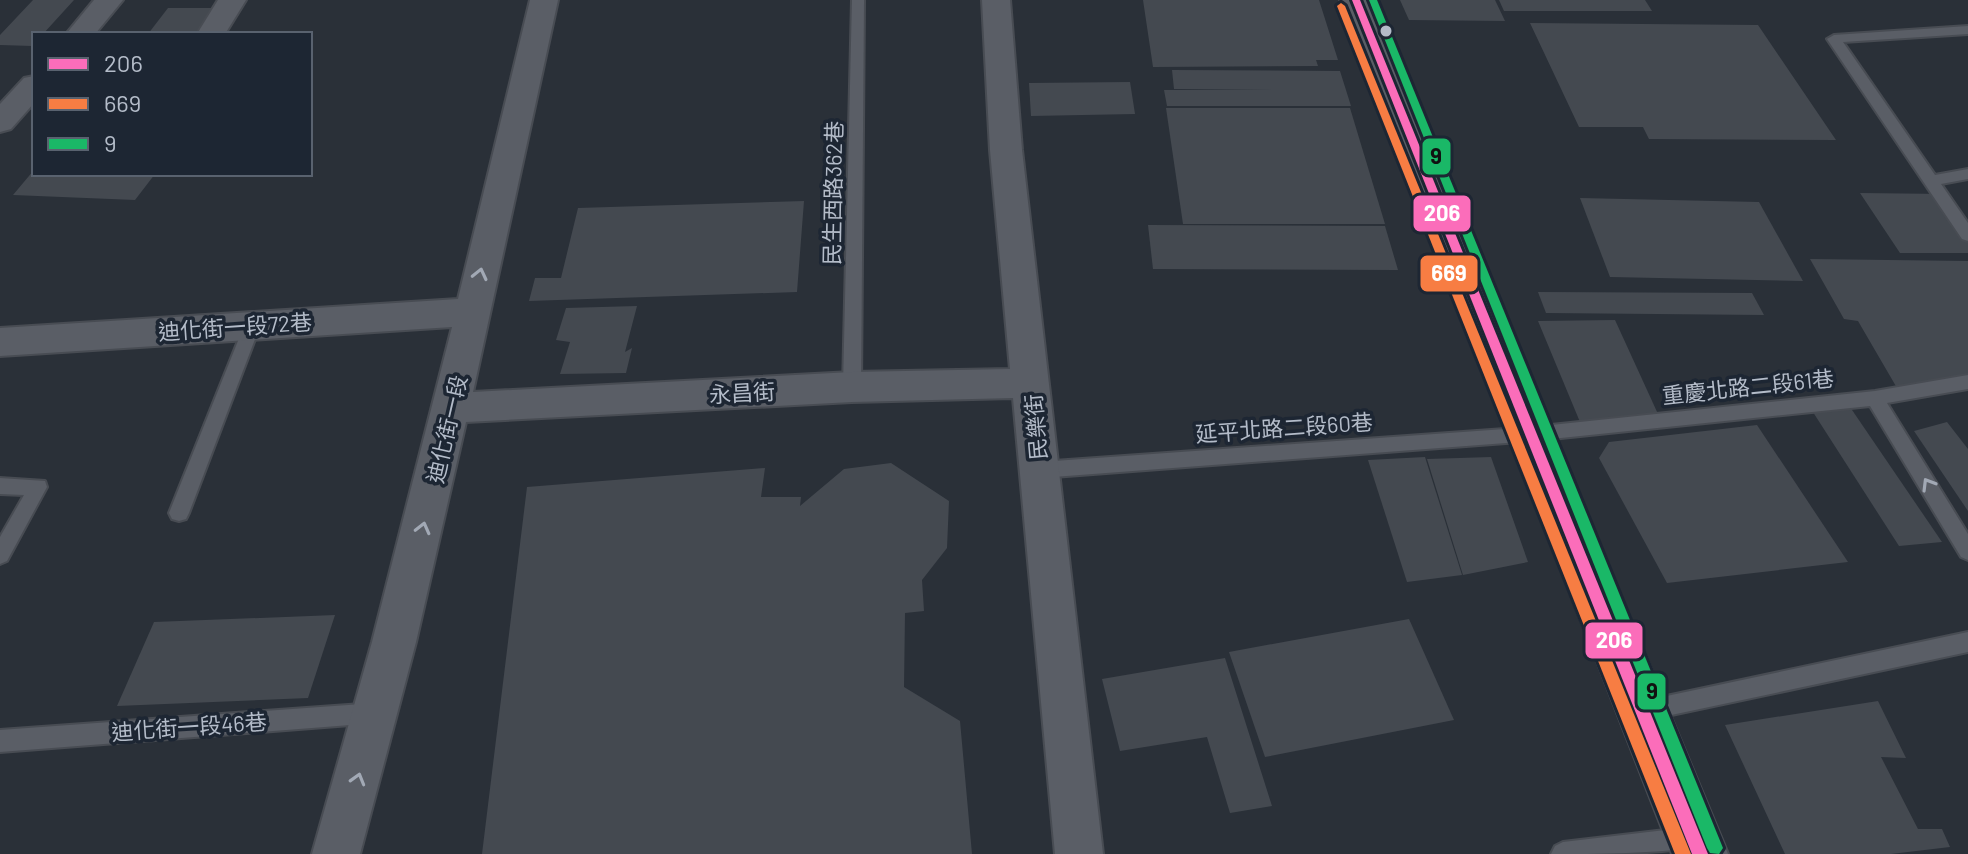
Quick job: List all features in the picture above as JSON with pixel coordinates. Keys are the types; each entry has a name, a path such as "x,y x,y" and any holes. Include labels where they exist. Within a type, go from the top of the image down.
{"street":[{"path":"82,32 109,0"},
{"path":"212,32 232,0"},
{"name":"迪化街一段","path":"336,854 378,713 453,408 471,312 544,0"},
{"name":"民樂街","path":"996,0 1006,150 1079,854"},
{"path":"1356,0 1697,846"},
{"path":"0,122 32,87"},
{"name":"迪化街一段72巷","path":"0,342 471,312"},
{"name":"永昌街","path":"453,408 852,387 1032,383"}],"lane":[{"name":"民生西路362巷","path":"852,387 858,0"},
{"path":"1968,30 1834,39 1968,235"},
{"path":"1933,180 1968,174"},
{"path":"179,513 252,326"},
{"name":"重慶北路二段61巷","path":"1532,434 1875,398 1968,382"},
{"path":"1875,398 1968,551"},
{"name":"延平北路二段60巷","path":"1040,470 1532,434"},
{"path":"0,486 38,487 0,555"},
{"path":"1643,711 1968,642"},
{"name":"迪化街一段46巷","path":"0,741 378,713"},
{"path":"1563,854 1697,846"}],"building":[{"path":"33,0 74,0 45,32 32,32 32,46 0,45 0,35"},
{"path":"1143,0 1319,0 1338,60 1316,60 1318,66 1153,67"},
{"path":"1400,0 1495,0 1505,21 1409,20"},
{"path":"1499,0 1645,0 1652,11 1504,11"},
{"path":"168,8 231,8 214,32 150,32"},
{"path":"1530,23 1758,25 1836,140 1649,139 1643,127 1579,127"},
{"path":"1172,70 1340,71 1351,106 1167,106 1164,90 1277,90 1174,89"},
{"path":"1130,82 1135,114 1031,116 1029,83"},
{"path":"1166,108 1350,108 1385,224 1183,224"},
{"path":"32,172 32,176 153,176 135,200 13,195"},
{"path":"1860,193 1945,194 1968,226 1968,253 1900,253"},
{"path":"1580,198 1759,202 1803,281 1610,277"},
{"path":"804,201 797,292 529,301 535,278 561,278 578,208"},
{"path":"1148,225 1385,226 1398,270 1153,269"},
{"path":"1810,259 1968,261 1968,383 1897,388 1858,321 1844,319"},
{"path":"1538,292 1752,293 1764,315 1546,313"},
{"path":"637,306 625,352 632,348 626,373 560,374 570,342 556,340 566,308"},
{"path":"1615,320 1658,414 1580,422 1538,321"},
{"path":"1850,407 1942,542 1899,546 1811,409"},
{"path":"1947,422 1968,449 1968,511 1914,431"},
{"path":"1757,425 1848,562 1667,583 1599,458 1609,442"},
{"path":"1425,457 1462,575 1407,582 1368,460"},
{"path":"1491,457 1528,562 1463,575 1427,459"},
{"path":"891,463 949,501 947,548 922,580 924,611 905,613 904,687 960,721 972,854 482,854 527,487 765,468 761,497 801,497 800,506 844,469"},
{"path":"335,615 308,698 117,706 154,622"},
{"path":"1409,619 1454,720 1265,757 1229,652"},
{"path":"1225,658 1272,806 1230,813 1207,737 1120,751 1102,679"},
{"path":"1878,701 1906,758 1881,757 1918,829 1942,829 1950,847 1891,854 1785,854 1725,725"}],"transit line":[{"name":"206","path":"1356,0 1700,854"},
{"name":"9","path":"1373,0 1715,848"},
{"name":"669","path":"1341,6 1683,854"}]}
